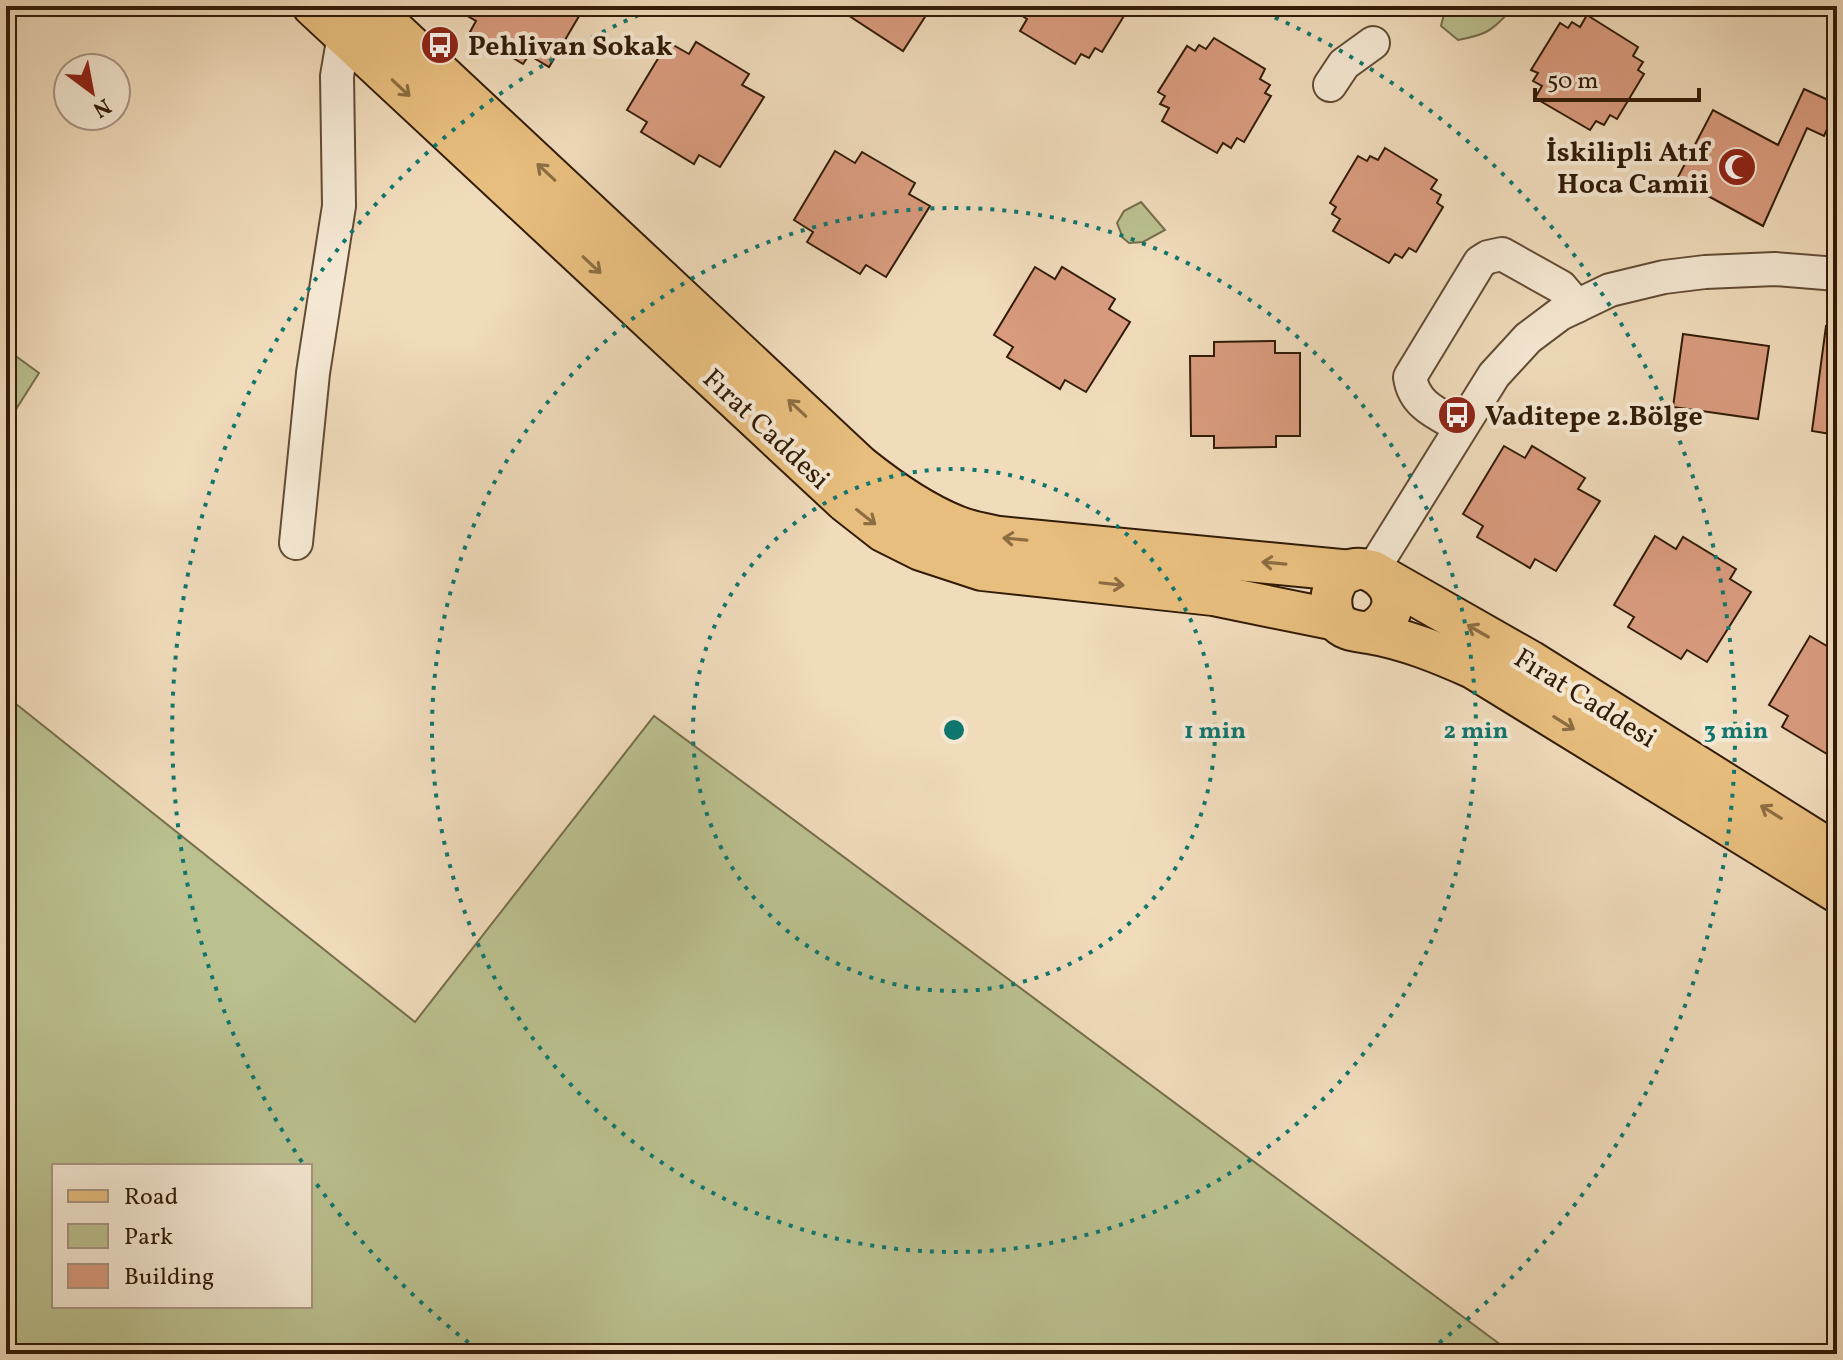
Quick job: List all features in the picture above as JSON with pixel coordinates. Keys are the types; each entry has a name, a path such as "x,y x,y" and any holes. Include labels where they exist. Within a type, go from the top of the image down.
{"main road":[{"name":"Fırat Caddesi","path":"313,6 358,16 860,466 891,491 923,510 959,527 999,537 1362,571 1530,661 1837,854"},
{"name":"Fırat Caddesi","path":"358,16 846,502 883,531 921,550 982,570 1213,595 1352,626 1426,648 1473,668 1837,892"},
{"path":"1362,571 1387,584 1392,593 1392,602 1386,618 1375,629 1352,626 1332,607 1333,589 1342,576 1362,571"}],"street":[{"path":"296,543 313,373 339,206 337,76 358,16"},
{"path":"1330,85 1344,64 1373,43"},
{"path":"1461,427 1417,398 1410,377 1480,262 1502,254 1561,287 1577,306"},
{"path":"1362,571 1494,375 1528,338 1560,314 1610,290 1664,277 1775,269 1837,274"}],"green space":[{"path":"1446,6 1508,6 1508,13 1486,32 1458,40 1441,26"},
{"path":"1141,202 1165,230 1143,242 1129,243 1123,238 1117,223 1124,211"},
{"path":"6,349 39,373 6,425"},
{"path":"6,696 415,1022 654,716 1513,1354 6,1354"}],"building":[{"path":"450,6 585,6 549,67 529,55 523,64 470,32 476,21"},
{"path":"834,6 932,6 903,51"},
{"path":"1006,6 1130,6 1102,52 1095,48 1089,58 1081,54 1075,64 1020,31 1027,19"},
{"path":"1587,15 1638,47 1633,56 1643,62 1638,70 1644,74 1617,119 1610,115 1604,125 1596,121 1590,130 1535,98 1542,86 1533,81 1538,73 1531,70 1560,23 1568,28 1572,22 1580,27"},
{"path":"1214,38 1265,69 1260,79 1270,85 1265,93 1271,96 1244,142 1237,138 1231,148 1223,143 1217,153 1162,121 1169,108 1160,104 1165,96 1158,92 1187,46 1195,51 1199,45 1206,49"},
{"path":"668,42 689,54 696,42 749,74 742,85 764,97 720,167 699,155 694,164 641,132 647,122 627,110"},
{"name":"İskilipli Atıf Hoca Camii","path":"1804,89 1837,104 1837,107 1824,136 1807,128 1763,226 1677,179 1713,110 1778,145"},
{"path":"1385,148 1437,180 1431,189 1441,195 1437,203 1443,207 1416,252 1409,248 1402,258 1395,254 1389,263 1333,231 1340,219 1332,214 1336,207 1330,203 1358,156 1367,161 1370,156 1378,160"},
{"path":"835,151 855,163 862,152 915,183 909,194 930,206 886,277 866,265 860,274 807,242 813,232 794,220"},
{"path":"1035,267 1055,279 1062,267 1115,299 1109,309 1130,322 1086,392 1065,380 1060,389 1007,357 1013,347 994,335"},
{"path":"1826,326 1837,327 1837,435 1812,431"},
{"path":"1683,334 1769,346 1758,419 1673,407"},
{"path":"1275,341 1275,353 1300,353 1300,436 1276,436 1276,447 1214,448 1214,436 1191,436 1190,356 1214,356 1214,342"},
{"path":"1504,446 1525,458 1532,446 1585,478 1578,489 1600,501 1556,571 1535,559 1530,568 1477,537 1483,526 1463,514"},
{"path":"1655,536 1676,549 1683,537 1736,569 1730,579 1751,592 1707,662 1687,650 1681,659 1628,627 1634,617 1614,605"},
{"path":"1810,636 1837,652 1837,760 1782,727 1788,716 1769,705"}],"place":[{"name":"Pehlivan Sokak","path":"440,45"},
{"name":"İskilipli Atıf Hoca Camii","path":"1737,167"},
{"name":"Vaditepe 2.Bölge","path":"1457,415"}]}
